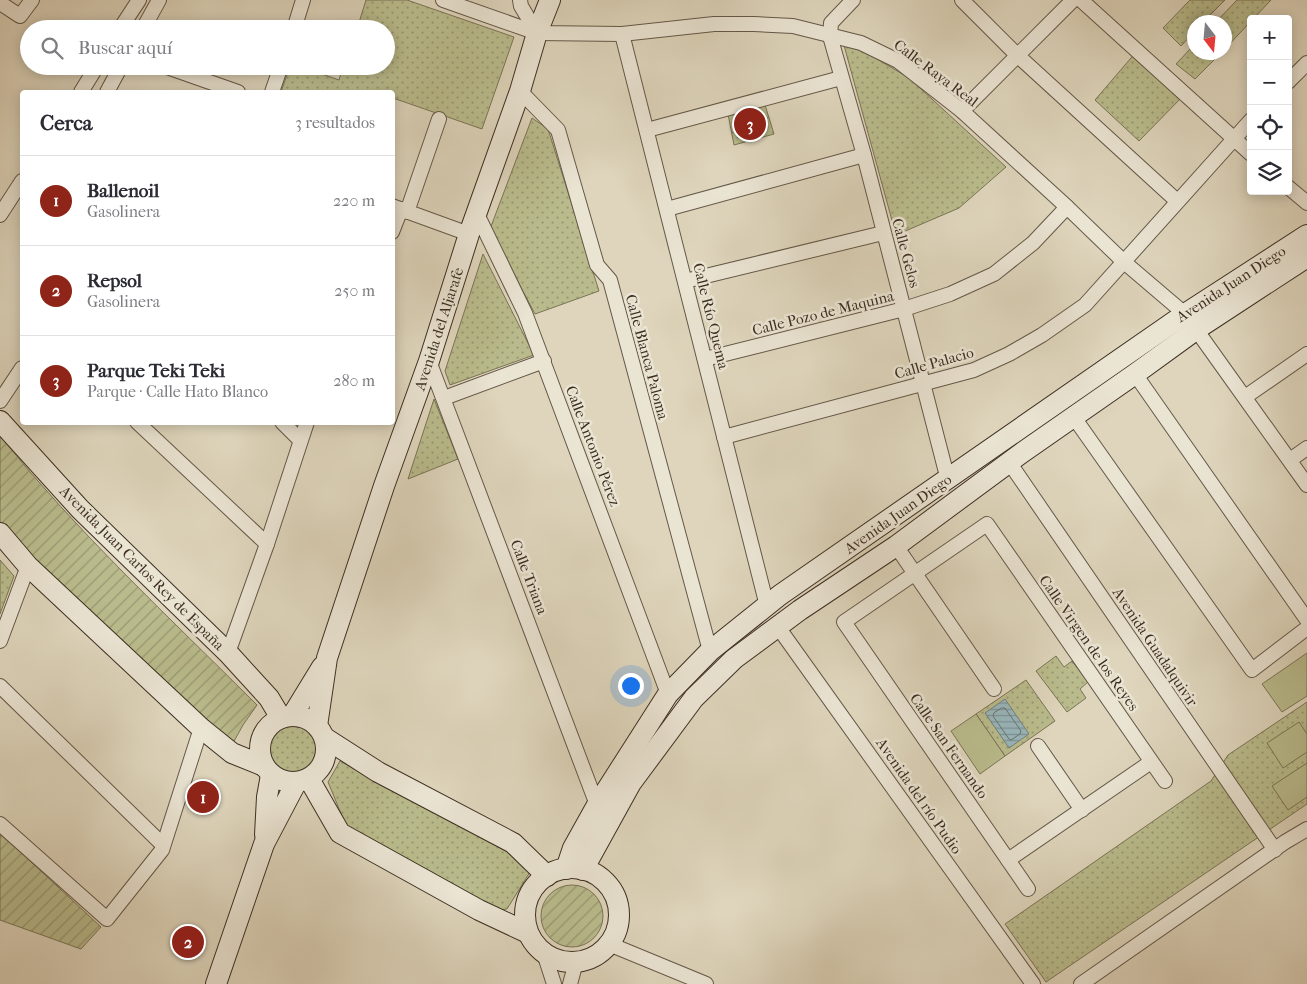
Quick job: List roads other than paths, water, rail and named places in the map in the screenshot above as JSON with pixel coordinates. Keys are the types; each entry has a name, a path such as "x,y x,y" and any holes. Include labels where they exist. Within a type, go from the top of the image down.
{"street":[{"path":"0,3 20,16 32,0"},
{"path":"147,20 159,0"},
{"path":"297,20 303,0"},
{"name":"Calle Raya Real","path":"443,0 537,33 622,34 714,24 793,26 861,43 898,61 962,111 1124,262 1191,321 1307,485"},
{"path":"520,0 537,33"},
{"name":"Avenida del Aljarafe","path":"321,732 328,658 384,486 429,361 470,234 520,91 537,33 550,0"},
{"path":"830,36 831,23 853,0"},
{"path":"962,0 1017,55 1177,201"},
{"path":"962,111 1073,0"},
{"path":"1080,0 1247,151"},
{"path":"126,20 138,1"},
{"name":"Calle Río Quema","path":"622,34 767,606"},
{"name":"Calle Gelos","path":"830,36 864,155 948,480"},
{"path":"1292,78 1307,63"},
{"path":"82,90 91,75"},
{"path":"108,90 116,75"},
{"path":"183,75 210,88 224,90"},
{"path":"273,90 278,75"},
{"path":"647,130 841,78"},
{"name":"Calle Blanca Paloma","path":"520,91 558,130 597,265 610,280 710,651"},
{"path":"395,223 439,120"},
{"name":"Calle Palacio","path":"724,437 974,370 1009,354 1042,335 1085,304 1247,124"},
{"path":"667,209 864,155"},
{"path":"0,215 20,185"},
{"path":"1292,190 1307,203"},
{"name":"Calle Pozo de Maquina","path":"705,358 904,309 950,294 994,274 1033,244 1067,207"},
{"path":"400,209 470,234"},
{"name":"Calle Antonio Pérez","path":"477,214 525,314 544,361 668,694"},
{"path":"685,281 883,233"},
{"name":"Avenida Juan Diego","path":"574,869 573,848 597,805 668,694 710,651 780,595 948,480 1191,321 1307,235"},
{"name":"Avenida Juan Diego","path":"574,869 631,783 694,698 734,659 800,610 896,546 1009,462 1135,374 1191,321 1307,257"},
{"path":"1245,397 1307,354"},
{"name":"Calle Triana","path":"429,361 597,805"},
{"path":"444,398 544,361"},
{"path":"0,401 20,371"},
{"path":"1135,374 1307,620"},
{"path":"1073,416 1252,670 1307,628"},
{"name":"Avenida Juan Carlos Rey de España","path":"0,420 80,509 228,653 286,717"},
{"path":"140,425 267,544"},
{"path":"285,425 300,440"},
{"path":"228,653 267,544 306,425"},
{"path":"1290,460 1307,448"},
{"name":"Avenida Guadalquivir","path":"1009,462 1275,850"},
{"name":"Calle Virgen de los Reyes","path":"915,573 987,524 1165,781"},
{"path":"0,533 28,566 201,728 232,753 287,782 302,781"},
{"path":"896,546 994,689"},
{"path":"0,641 28,566"},
{"name":"Calle San Fernando","path":"915,573 844,622 1028,889"},
{"name":"Avenida del río Pudio","path":"778,627 1033,984"},
{"name":"Avenida del Aljarafe","path":"286,717 328,658"},
{"path":"0,686 163,845"},
{"path":"264,844 267,770 260,755 260,744 264,733 271,724 286,717 301,717 310,720 321,732 378,772 513,842 547,876"},
{"path":"0,824 107,919 162,850 201,728"},
{"path":"216,984 264,844 302,781 322,767 326,748 321,732"},
{"path":"1038,746 1082,810"},
{"path":"1008,860 1151,762"},
{"path":"302,781 340,833 479,910 528,933"},
{"path":"1081,984 1307,829"},
{"path":"574,869 597,876 609,886 616,900 619,915 616,931 608,944 599,953 588,959 576,962 553,958 544,953 528,933 525,914 529,895 537,884 547,876 574,869"},
{"path":"608,944 706,984"},
{"path":"544,953 554,984"},
{"path":"570,984 576,962"}],"water":[{"path":"1005,699 1029,734 1009,748 985,713"}],"place":[{"name":"Parque Teki Teki","path":"750,124"},
{"name":"Ballenoil","path":"203,797"},
{"name":"Repsol","path":"188,942"}]}
